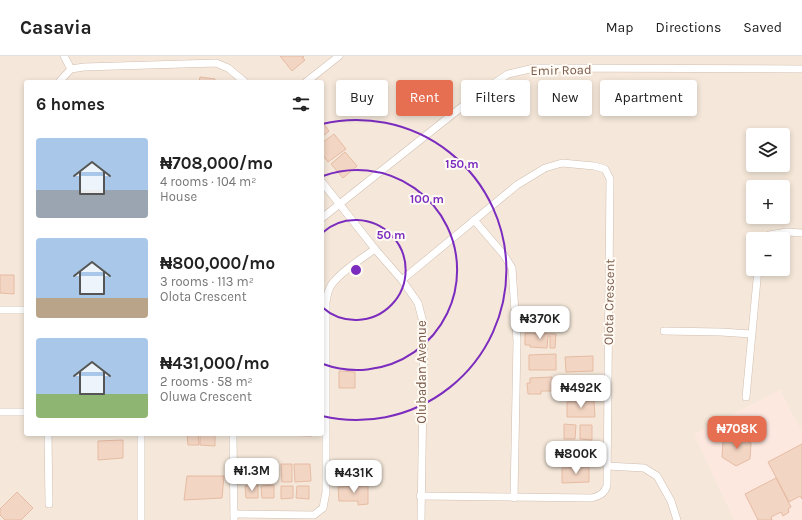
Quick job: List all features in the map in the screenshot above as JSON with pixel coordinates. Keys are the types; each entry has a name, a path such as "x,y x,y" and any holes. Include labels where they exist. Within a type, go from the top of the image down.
{"street":[{"path":"64,56 71,69"},
{"path":"309,80 339,56"},
{"path":"61,80 71,69 84,67 216,63 228,68 243,80"},
{"name":"Emir Road","path":"324,216 478,94 508,74 534,68 802,69"},
{"name":"Olota Crescent","path":"402,280 517,185 545,168 562,163 594,166 605,169 610,178 607,486 605,491 592,498 420,496"},
{"name":"Olubadan Avenue","path":"324,184 402,280 418,303 424,326 420,520"},
{"path":"474,220 504,255 512,268 517,336 514,498"},
{"path":"790,232 802,233"},
{"path":"234,436 234,517 314,515 323,508 326,492 324,364 326,302 332,285 348,269 375,248"},
{"path":"746,397 757,276"},
{"path":"0,310 24,310"},
{"path":"664,331 751,334"},
{"path":"0,412 24,412"},
{"path":"48,436 49,504"},
{"path":"141,436 141,520"},
{"path":"607,466 644,468 657,476 671,501 677,520"}],"shaded area":[{"path":"0,56 802,56 802,510 782,520 0,520"},
{"path":"780,390 802,432 802,520 734,520 694,434"}],"building":[{"path":"280,56 303,56 304,57 302,58 305,60 292,71"},
{"path":"200,77 215,79 215,80 199,80"},
{"path":"324,124 329,131 324,135"},
{"path":"334,134 346,149 328,162 324,157 324,142"},
{"path":"345,152 357,166 343,178 331,164"},
{"path":"0,275 14,275 14,294 0,293"},
{"path":"525,333 556,334 555,348 550,348 550,336 548,336 547,348 530,347 530,345 525,345"},
{"path":"556,354 556,370 529,370 529,355"},
{"path":"593,356 593,371 566,372 565,357"},
{"path":"339,371 355,372 355,388 339,388"},
{"path":"552,377 553,391 541,391 541,394 528,394 527,383 530,383 530,378"},
{"path":"592,379 593,394 565,395 565,380"},
{"path":"594,401 595,417 567,417 567,402"},
{"path":"564,424 576,425 575,439 564,439"},
{"path":"580,425 592,425 592,440 580,439"},
{"path":"738,434 751,443 750,459 736,466 722,457 723,441"},
{"path":"187,436 198,436 199,445 188,445"},
{"path":"200,436 215,436 215,446 200,445"},
{"path":"123,440 123,458 98,460 98,441"},
{"path":"802,444 802,499 800,496 789,502 768,462"},
{"path":"565,447 592,447 593,462 565,463"},
{"path":"281,464 292,464 292,482 282,482"},
{"path":"294,464 310,464 311,481 295,482"},
{"path":"589,467 589,482 562,483 562,468"},
{"path":"187,476 224,476 222,498 184,500"},
{"path":"776,478 791,507 788,509 789,512 783,516 781,512 771,517 772,520 758,520 745,494"},
{"path":"258,485 258,498 246,498 245,486"},
{"path":"274,485 274,498 262,498 261,486"},
{"path":"281,486 293,486 293,498 281,499"},
{"path":"297,486 309,486 309,499 296,498"},
{"path":"368,486 368,504 358,505 358,501 339,501 338,487"},
{"path":"17,492 33,508 21,520 5,520 0,515 0,509"}]}
